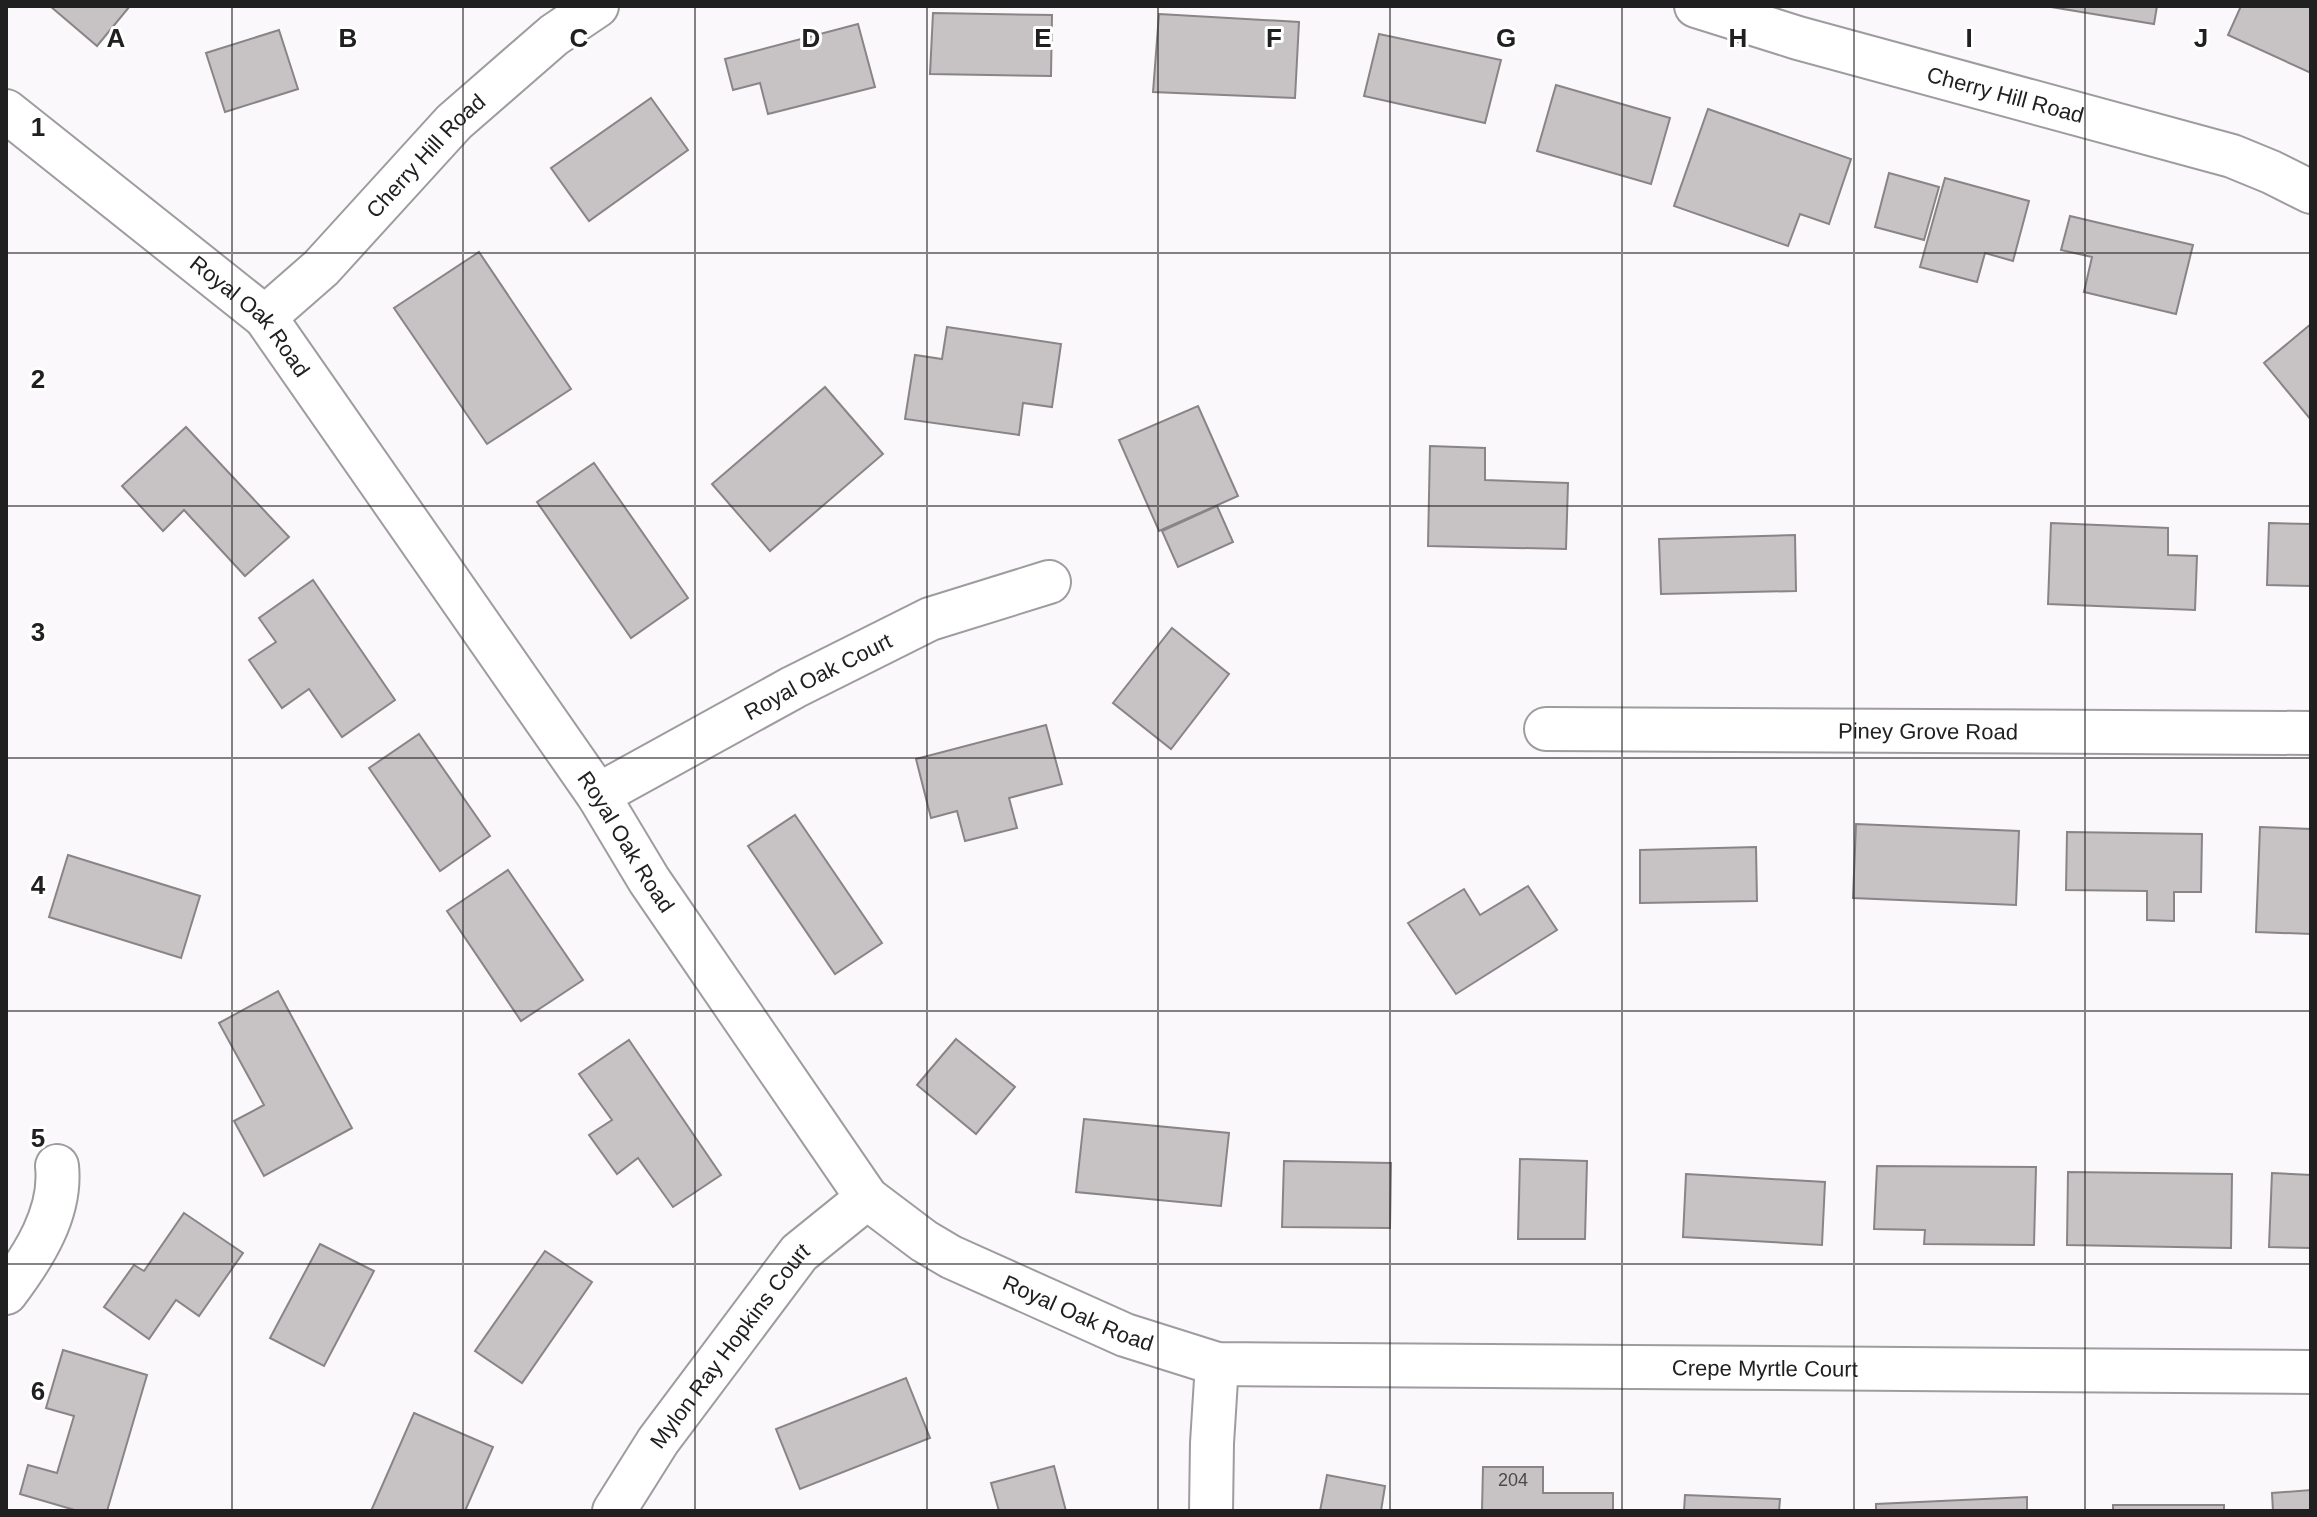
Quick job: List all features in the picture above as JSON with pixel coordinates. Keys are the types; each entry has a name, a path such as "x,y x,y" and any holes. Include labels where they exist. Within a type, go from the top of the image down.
{"street":[{"name":"Cherry Hill Road","path":"265,317 321,268 454,122 554,35 597,6"},
{"name":"Cherry Hill Road","path":"1696,6 1813,42 2232,156 2311,192"},
{"name":"Royal Oak Road","path":"6,111 265,317 598,795 649,880 867,1198 924,1241 951,1257 1125,1335 1217,1364"},
{"name":"Royal Oak Court","path":"598,795 794,687 930,619 1049,582"},
{"name":"Piney Grove Road","path":"1546,729 2311,733"},
{"path":"6,1293 36,1250 59,1184 57,1166"},
{"name":"Mylon Ray Hopkins Court","path":"614,1511 658,1441 799,1253 867,1198"},
{"path":"1211,1511 1217,1364"},
{"name":"Crepe Myrtle Court","path":"1217,1364 2311,1372"}],"building":[{"path":"50,6 130,6 97,46"},
{"path":"2045,6 2157,6 2154,24"},
{"path":"2241,6 2311,6 2311,73 2228,35"},
{"path":"933,13 1052,15 1051,76 930,74"},
{"path":"1159,14 1299,22 1295,98 1153,92"},
{"path":"858,24 875,87 768,114 760,83 733,90 725,59"},
{"path":"279,30 298,89 225,112 206,53"},
{"path":"1379,34 1501,60 1485,123 1364,96"},
{"path":"1556,85 1670,118 1651,184 1537,151"},
{"path":"651,98 688,150 589,221 551,168"},
{"path":"1708,109 1851,159 1829,224 1800,214 1788,246 1674,206"},
{"path":"1889,173 1939,187 1924,240 1875,227"},
{"path":"1945,178 2029,201 2013,261 1985,253 1977,282 1920,267"},
{"path":"2070,216 2193,245 2176,314 2084,292 2092,257 2061,250"},
{"path":"479,252 571,389 487,444 394,308"},
{"path":"2311,324 2311,420 2264,363"},
{"path":"947,327 1061,344 1052,407 1023,403 1019,435 905,419 915,355 942,359"},
{"path":"825,387 883,454 770,551 712,484"},
{"path":"1198,406 1238,496 1159,531 1119,440"},
{"path":"186,427 289,537 245,576 184,510 163,531 122,486"},
{"path":"1430,446 1485,448 1485,480 1568,483 1566,549 1428,546"},
{"path":"594,463 688,598 631,638 537,502"},
{"path":"1217,506 1233,542 1178,567 1162,531"},
{"path":"2051,523 2168,528 2168,555 2197,556 2195,610 2048,604"},
{"path":"2269,523 2311,524 2311,586 2267,585"},
{"path":"1795,535 1796,591 1661,594 1659,539"},
{"path":"313,580 395,700 342,737 309,689 282,708 249,660 276,642 259,618"},
{"path":"1172,628 1229,674 1171,749 1113,703"},
{"path":"1046,725 1062,784 1009,798 1017,828 965,841 957,811 931,818 916,759"},
{"path":"419,734 490,836 440,871 369,768"},
{"path":"795,815 882,943 835,974 748,846"},
{"path":"1856,824 2019,831 2016,905 1853,898"},
{"path":"2260,827 2311,829 2311,934 2256,932"},
{"path":"2067,832 2202,834 2201,892 2174,892 2174,921 2147,920 2147,891 2066,890"},
{"path":"1756,847 1757,901 1640,903 1640,850"},
{"path":"68,855 200,896 181,958 49,917"},
{"path":"508,870 583,980 521,1021 447,911"},
{"path":"1528,886 1557,930 1456,994 1408,923 1464,889 1480,915"},
{"path":"278,991 352,1128 264,1176 234,1121 264,1105 219,1023"},
{"path":"956,1039 1015,1087 976,1134 917,1085"},
{"path":"629,1040 721,1175 673,1207 638,1158 617,1174 589,1135 612,1120 579,1074"},
{"path":"1084,1119 1229,1133 1221,1206 1076,1192"},
{"path":"1520,1159 1587,1161 1585,1239 1518,1239"},
{"path":"1284,1161 1391,1163 1390,1228 1282,1227"},
{"path":"1877,1166 2036,1167 2034,1245 1924,1244 1925,1230 1874,1229"},
{"path":"2068,1172 2232,1174 2231,1248 2067,1245"},
{"path":"2272,1173 2311,1175 2311,1248 2269,1247"},
{"path":"1686,1174 1825,1182 1822,1245 1683,1237"},
{"path":"184,1213 243,1253 199,1316 176,1300 149,1339 104,1307 134,1265 144,1271"},
{"path":"320,1244 374,1271 324,1366 270,1338"},
{"path":"545,1251 592,1282 522,1383 475,1351"},
{"path":"63,1350 147,1375 107,1511 78,1511 20,1494 28,1465 57,1473 74,1416 46,1408"},
{"path":"906,1378 930,1438 800,1489 776,1429"},
{"path":"414,1413 493,1447 465,1511 371,1511"},
{"path":"1054,1466 1066,1511 999,1511 991,1483"},
{"path":"1483,1467 1543,1467 1543,1493 1613,1493 1613,1511 1482,1511"},
{"path":"1327,1475 1385,1486 1381,1511 1320,1511"},
{"path":"2311,1490 2311,1511 2273,1511 2272,1493"},
{"path":"1685,1495 1780,1499 1779,1511 1684,1511"},
{"path":"2027,1497 2027,1511 1876,1511 1876,1504"},
{"path":"2113,1505 2224,1505 2224,1511 2113,1511"}]}
